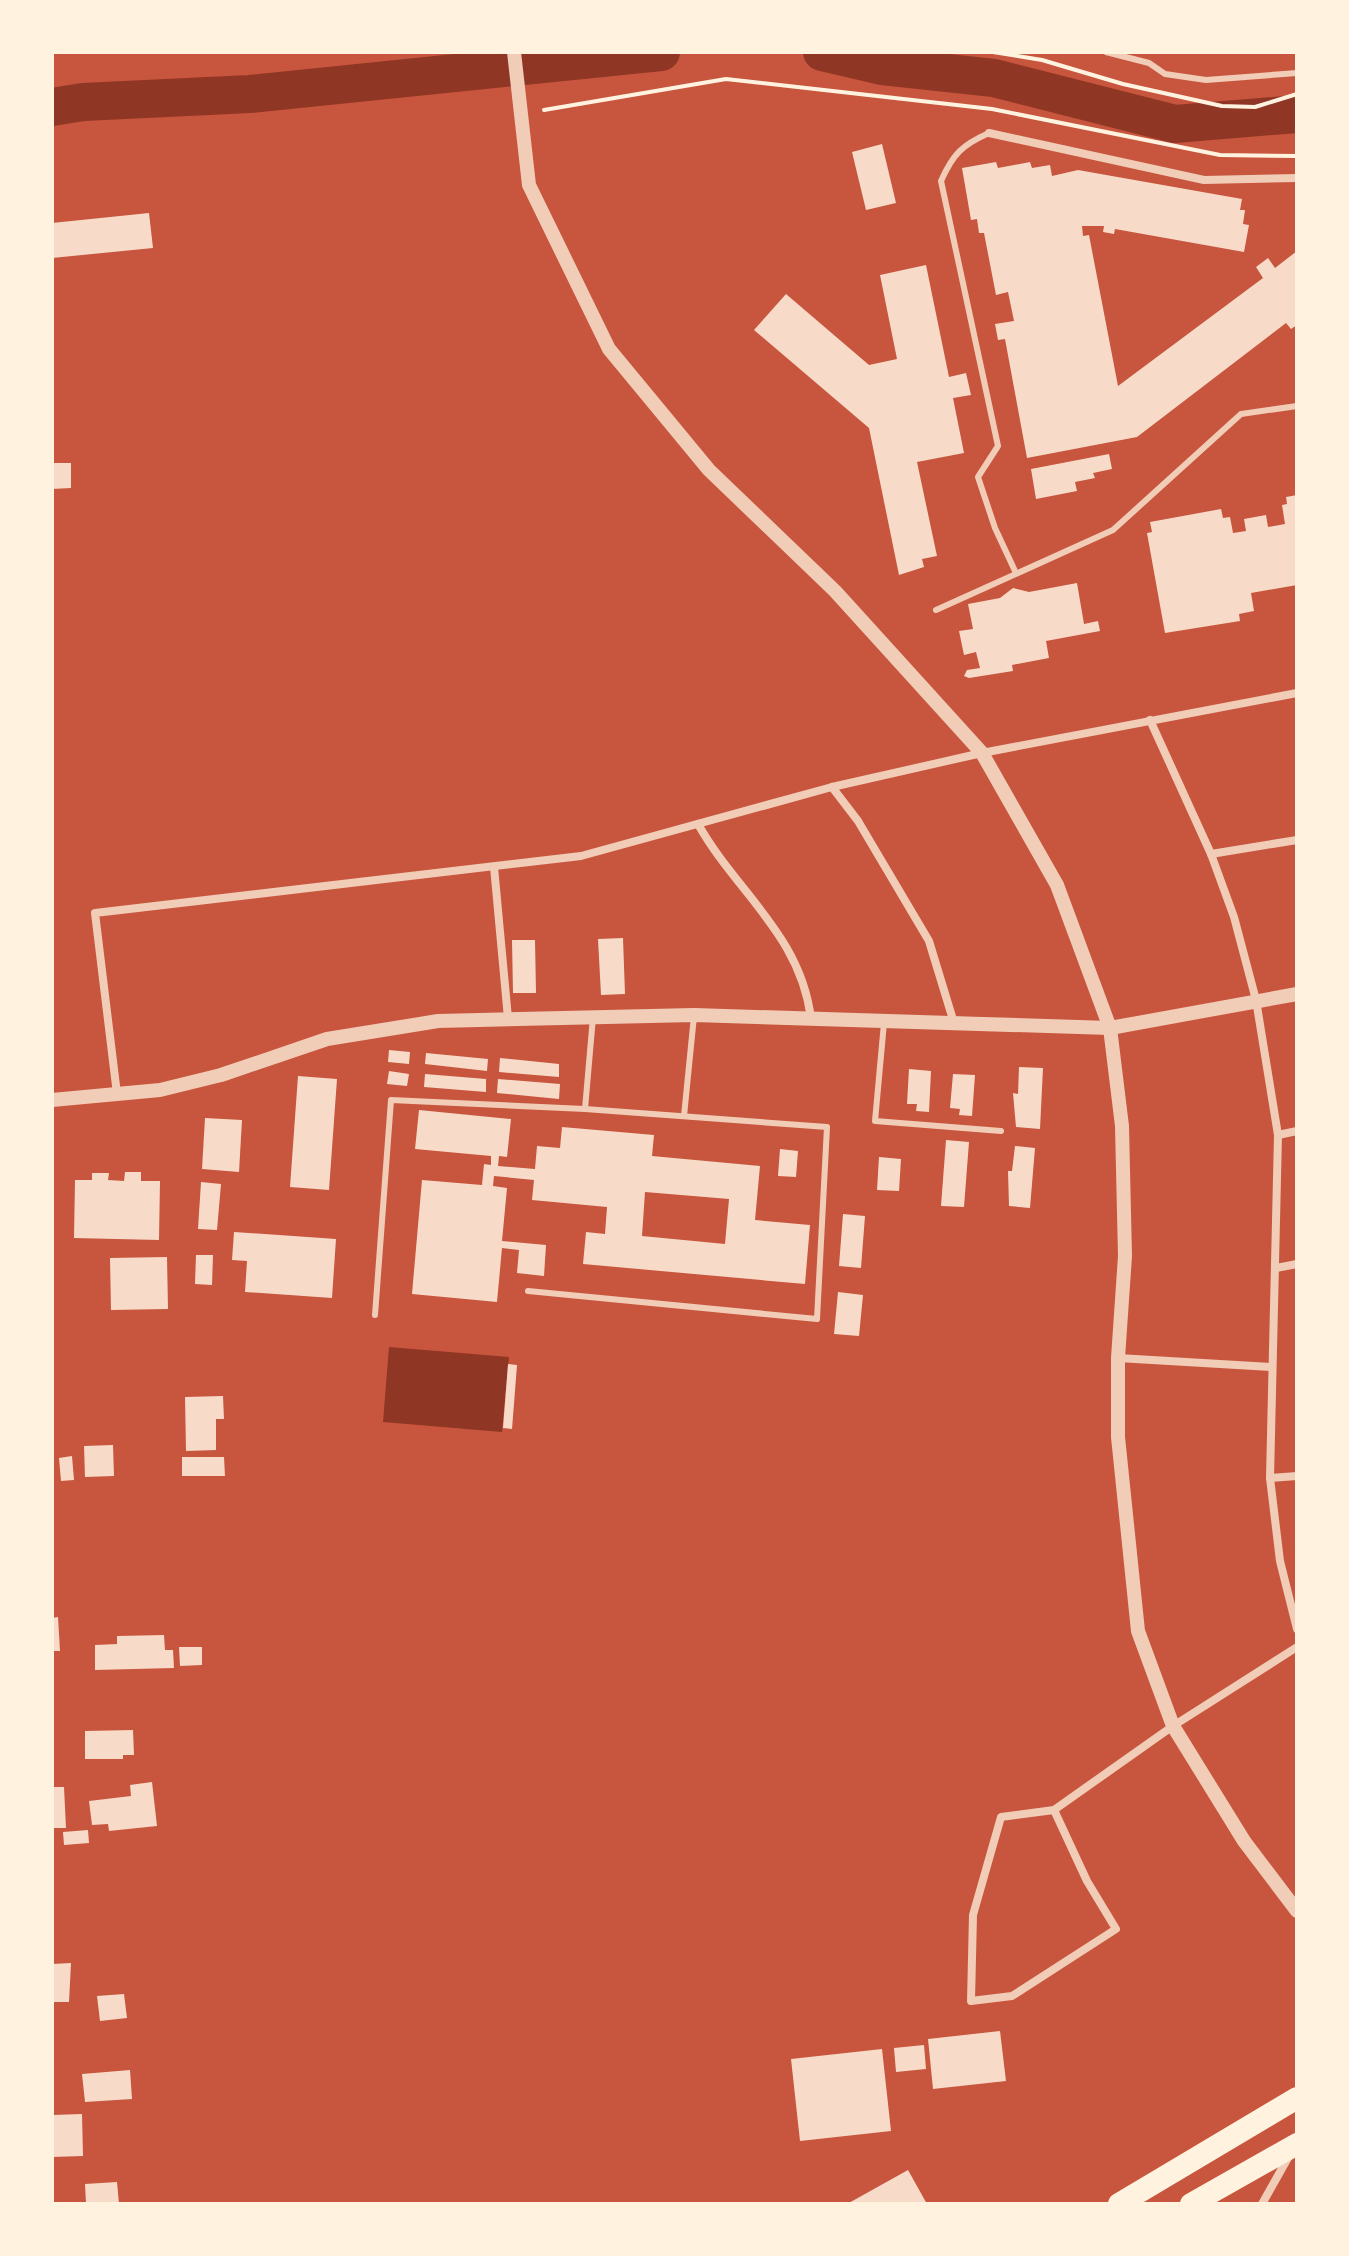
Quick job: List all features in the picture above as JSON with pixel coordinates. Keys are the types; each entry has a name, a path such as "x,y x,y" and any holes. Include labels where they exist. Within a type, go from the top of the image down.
{"highway":[{"path":"1119,2204 1297,2098"},
{"path":"1191,2204 1296,2145"}],"street":[{"path":"514,52 529,185 609,349 709,470 835,591 982,753 1057,885 1110,1028 1122,1126 1125,1256 1118,1358 1118,1437 1138,1631 1173,1726 1244,1841 1297,1911"},
{"path":"989,133 1204,180 1297,178"},
{"path":"117,1095 95,913 581,856 832,787 982,753 1297,693"},
{"path":"1150,720 1211,854 1234,917 1256,1000 1278,1135 1270,1478 1280,1561 1297,1629"},
{"path":"832,787 858,821 929,941 954,1024"},
{"path":"698,824 712,849 745,885 790,952 808,989 811,1020"},
{"path":"1211,854 1297,840"},
{"path":"494,867 508,1018"},
{"path":"52,1100 160,1090 221,1075 340,1036 438,1021 694,1015 1110,1028 1297,994"},
{"path":"1278,1135 1297,1131"},
{"path":"1276,1268 1297,1264"},
{"path":"1118,1358 1271,1367"},
{"path":"1270,1478 1297,1476"},
{"path":"1054,1810 1087,1881 1116,1929 1012,1996 971,2001 973,1915 1001,1817 1054,1810 1173,1726 1297,1647"},
{"path":"1262,2204 1296,2145"}],"lane":[{"path":"1106,52 1149,63 1165,74 1206,80 1297,73"},
{"path":"989,133 963,144 952,155 941,181 998,446 978,477 995,528 1015,571"},
{"path":"936,610 1015,571 1113,530 1241,414 1297,406"},
{"path":"585,1109 593,1015"},
{"path":"684,1116 694,1015"},
{"path":"884,1023 875,1121 1001,1131"},
{"path":"375,1315 391,1100 585,1109 827,1127 817,1319 528,1291"}],"path":[{"path":"993,52 1042,60 1123,84 1222,106 1255,107 1297,94"},
{"path":"544,110 726,79 747,79 831,93 992,109 1220,155 1297,156"}],"shaded area":[{"path":"389,1347 509,1357 502,1432 383,1422"}],"building":[{"path":"882,144 896,203 866,210 852,152"},
{"path":"996,162 998,168 1030,162 1032,168 1050,165 1052,176 1078,170 1242,199 1240,210 1245,210 1243,224 1249,225 1244,252 1115,229 1114,234 1103,232 1104,226 1082,226 1083,236 1089,235 1118,386 1263,278 1256,267 1268,258 1275,268 1297,251 1297,325 1291,329 1286,323 1137,437 1027,458 1005,339 998,340 995,324 1014,321 1008,292 996,295 984,233 979,233 977,219 971,220 962,168"},
{"path":"149,213 153,248 52,258 52,223"},
{"path":"926,265 949,377 966,373 971,395 953,398 964,453 917,462 937,556 922,559 924,567 899,575 869,428 754,330 786,294 869,365 897,359 880,275"},
{"path":"1109,454 1112,469 1093,473 1095,478 1075,482 1077,491 1036,499 1031,469"},
{"path":"52,463 71,463 71,488 52,489"},
{"path":"1297,495 1297,585 1251,593 1254,611 1239,614 1240,621 1165,633 1147,533 1152,532 1150,522 1221,509 1223,518 1230,517 1233,533 1246,531 1244,519 1266,515 1268,527 1285,524 1282,505 1287,504 1286,497"},
{"path":"1077,583 1084,624 1098,621 1100,631 1046,641 1049,658 1012,665 1013,671 969,678 964,676 967,670 980,668 976,652 964,655 959,631 973,629 968,604 1000,598 1013,588 1029,592"},
{"path":"623,938 625,994 601,995 598,939"},
{"path":"512,940 535,940 536,993 513,993"},
{"path":"389,1050 410,1052 409,1064 388,1062"},
{"path":"426,1053 488,1059 487,1071 425,1064"},
{"path":"500,1058 559,1064 559,1077 499,1072"},
{"path":"1019,1067 1043,1068 1040,1129 1016,1127 1013,1093 1018,1094"},
{"path":"909,1069 931,1071 929,1112 916,1111 917,1104 907,1104"},
{"path":"389,1071 409,1074 407,1086 387,1084"},
{"path":"425,1074 486,1079 486,1092 424,1087"},
{"path":"953,1074 975,1075 972,1116 959,1115 960,1109 950,1108"},
{"path":"298,1076 337,1079 329,1190 290,1187"},
{"path":"498,1079 560,1084 559,1099 497,1093"},
{"path":"419,1110 511,1119 507,1157 499,1156 498,1166 535,1169 537,1146 560,1148 562,1127 654,1135 652,1156 760,1166 755,1220 810,1225 805,1284 583,1264 586,1232 605,1234 607,1207 532,1200 534,1180 494,1176 493,1186 507,1188 502,1241 546,1245 544,1276 517,1273 519,1250 502,1248 497,1302 412,1294 422,1180 482,1185 484,1164 491,1165 491,1156 415,1149","holes":["645,1192 729,1199 725,1244 642,1236"]},
{"path":"205,1118 242,1120 239,1172 202,1169"},
{"path":"946,1140 969,1142 964,1207 941,1206"},
{"path":"1015,1146 1035,1148 1030,1208 1009,1206 1008,1171 1012,1171"},
{"path":"780,1149 798,1151 796,1177 778,1176"},
{"path":"879,1157 901,1159 899,1191 877,1190"},
{"path":"125,1172 141,1172 141,1181 160,1181 159,1240 74,1238 75,1180 92,1180 92,1173 109,1173 108,1180 124,1181"},
{"path":"201,1182 221,1184 217,1230 198,1229"},
{"path":"843,1214 865,1216 861,1268 839,1266"},
{"path":"234,1232 336,1239 332,1298 245,1292 247,1261 232,1260"},
{"path":"196,1255 213,1255 212,1285 195,1284"},
{"path":"167,1257 168,1309 111,1310 110,1258"},
{"path":"838,1292 863,1295 859,1336 834,1334"},
{"path":"508,1364 517,1365 512,1429 503,1428"},
{"path":"223,1396 224,1419 216,1419 216,1450 186,1451 185,1397"},
{"path":"113,1445 114,1476 85,1477 84,1446"},
{"path":"72,1456 74,1480 61,1481 59,1458"},
{"path":"182,1457 224,1457 225,1476 182,1476"},
{"path":"58,1617 60,1651 52,1651 52,1618"},
{"path":"164,1635 165,1650 173,1650 174,1668 95,1670 95,1645 117,1644 117,1636"},
{"path":"179,1647 202,1647 202,1665 180,1666"},
{"path":"133,1730 134,1755 123,1755 123,1759 85,1759 85,1731"},
{"path":"152,1782 157,1826 109,1831 108,1824 92,1825 89,1801 131,1796 130,1785"},
{"path":"52,1787 64,1787 66,1828 52,1828"},
{"path":"88,1830 89,1843 64,1845 63,1832"},
{"path":"71,1963 69,2002 52,2002 52,1964"},
{"path":"124,1994 127,2018 100,2021 97,1996"},
{"path":"1000,2031 1006,2081 933,2089 928,2039"},
{"path":"924,2045 926,2069 896,2072 894,2048"},
{"path":"882,2049 891,2131 800,2141 791,2059"},
{"path":"130,2070 132,2099 85,2102 82,2074"},
{"path":"82,2114 83,2156 52,2157 52,2115"},
{"path":"908,2170 927,2204 847,2204"},
{"path":"117,2182 119,2204 86,2204 85,2184"}],"waterway":[{"path":"52,107 83,102 250,94 661,52"},
{"path":"822,52 882,66 994,78 1175,124 1297,114"}]}
